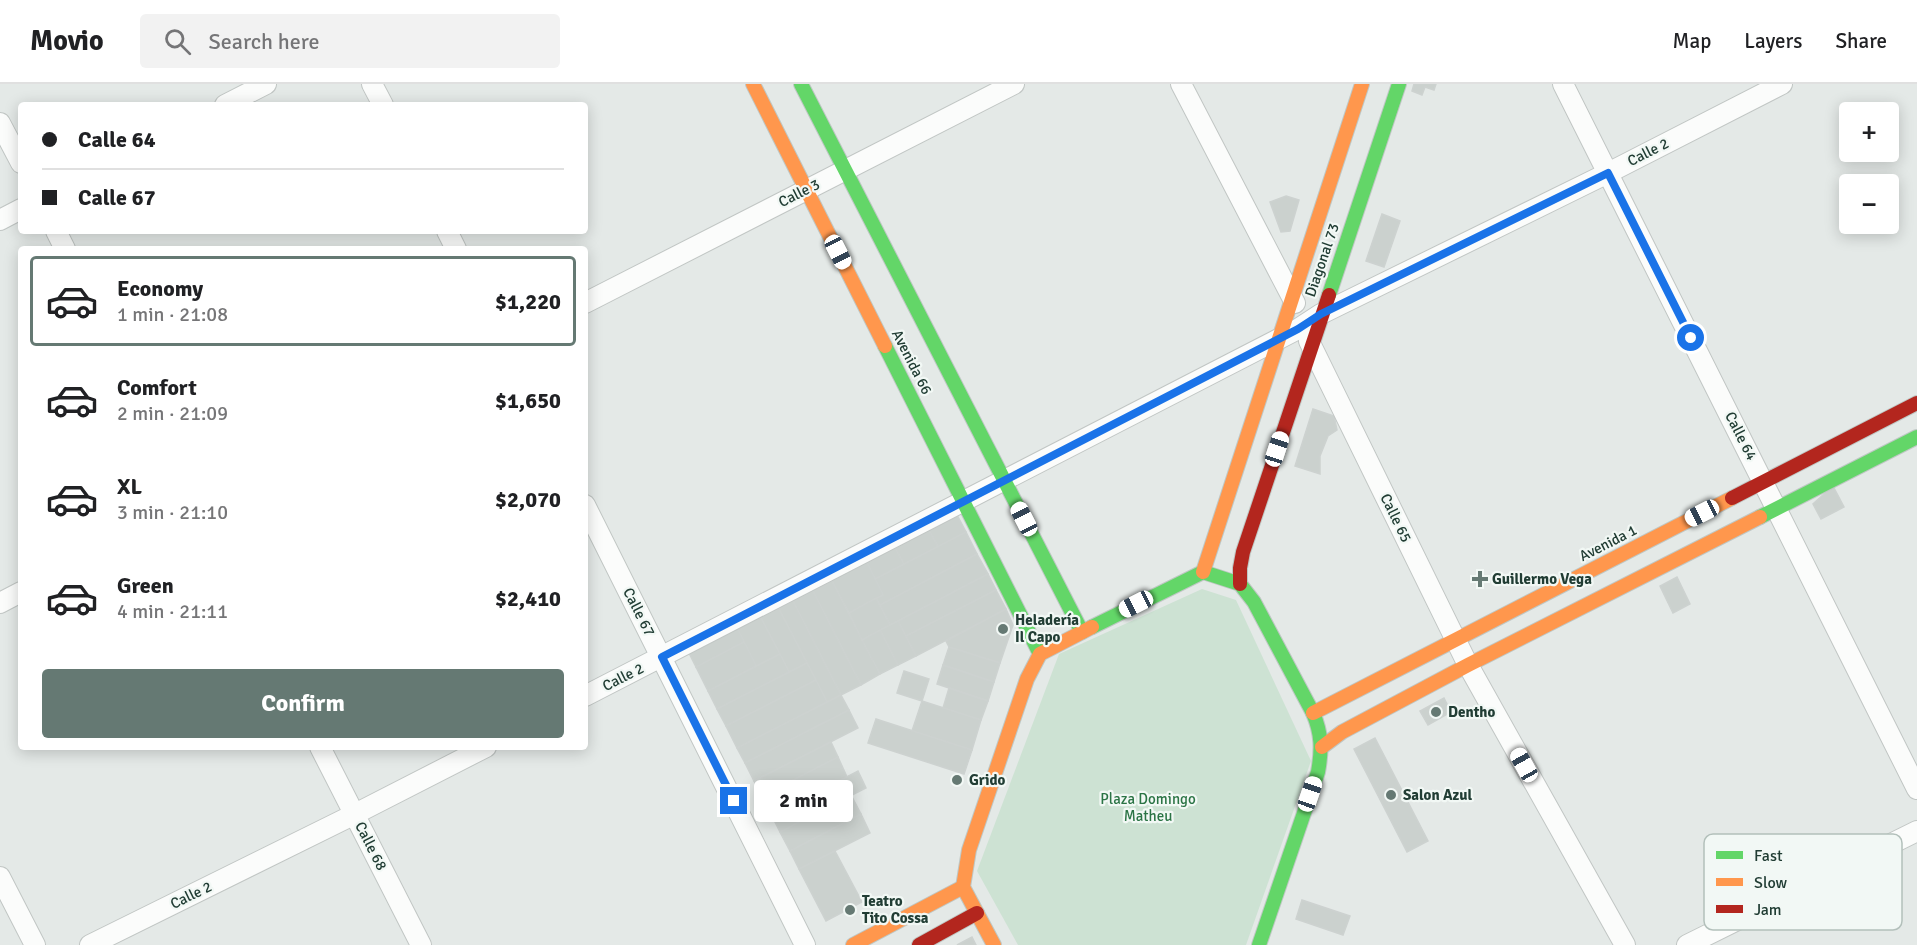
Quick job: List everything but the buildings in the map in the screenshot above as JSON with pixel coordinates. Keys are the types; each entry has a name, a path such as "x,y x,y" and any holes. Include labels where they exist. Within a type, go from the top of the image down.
{"main road":[{"name":"Avenida 66","path":"753,84 1040,654"},
{"name":"Avenida 66","path":"801,84 1082,632"},
{"name":"Diagonal 73","path":"1203,572 1362,84"},
{"name":"Diagonal 73","path":"1239,584 1243,552 1398,84"},
{"name":"Avenida 1","path":"1313,713 1917,403"},
{"path":"1322,747 1342,732 1468,665 1917,437"},
{"path":"994,945 963,887 969,850 1028,679 1040,654 1203,572 1239,584 1254,602 1321,731 1322,747 1318,772 1259,945"},
{"path":"853,945 963,887"},
{"path":"919,945 977,913"}],"street":[{"path":"231,102 266,84"},
{"path":"372,84 381,102"},
{"name":"Calle 3","path":"588,301 1014,84"},
{"name":"Calle 65","path":"1181,84 1293,297 1311,346 1468,665 1625,945"},
{"name":"Calle 64","path":"1563,84 1917,789"},
{"name":"Calle 2","path":"588,694 1004,482 1304,326 1321,314 1608,173 1782,84"},
{"path":"0,123 18,157"},
{"path":"0,220 18,211"},
{"name":"Calle 67","path":"588,511 805,945"},
{"path":"0,603 18,594"},
{"name":"Calle 68","path":"322,750 421,945"},
{"name":"Calle 2","path":"90,945 480,750"},
{"path":"1902,838 1917,831"},
{"path":"0,877 35,945"},
{"path":"1687,945 1717,930"}],"green space":[{"name":"Plaza Domingo Matheu","path":"1202,589 1236,600 1311,761 1246,945 1018,945 977,871 1059,654"}],"traffic: fast":[{"path":"801,84 1082,632"},
{"path":"1329,295 1399,84"},
{"path":"885,346 1040,654"},
{"path":"1760,517 1917,437"},
{"path":"1092,627 1203,572 1240,584 1254,602 1313,713 1320,742 1318,772 1259,945"}],"traffic: slow":[{"path":"753,84 885,346"},
{"path":"1203,572 1362,84"},
{"path":"1313,713 1732,498"},
{"path":"1322,747 1342,732 1468,665 1760,517"},
{"path":"994,945 963,887 969,850 1027,679 1040,654 1092,627"},
{"path":"853,945 963,887"}],"traffic: jam":[{"path":"1240,584 1243,552 1329,295"},
{"path":"1732,498 1917,403"},
{"path":"919,945 977,913"}],"place":[{"name":"Guillermo Vega","path":"1480,579"},
{"name":"Heladería Il Capo","path":"1003,629"},
{"name":"Dentho","path":"1436,712"},
{"name":"Grido","path":"957,780"},
{"name":"Salon Azul","path":"1391,795"},
{"name":"Teatro Tito Cossa","path":"850,910"}],"route":[{"path":"734,801 662,657 1298,329 1321,314 1608,173 1691,338"}]}
